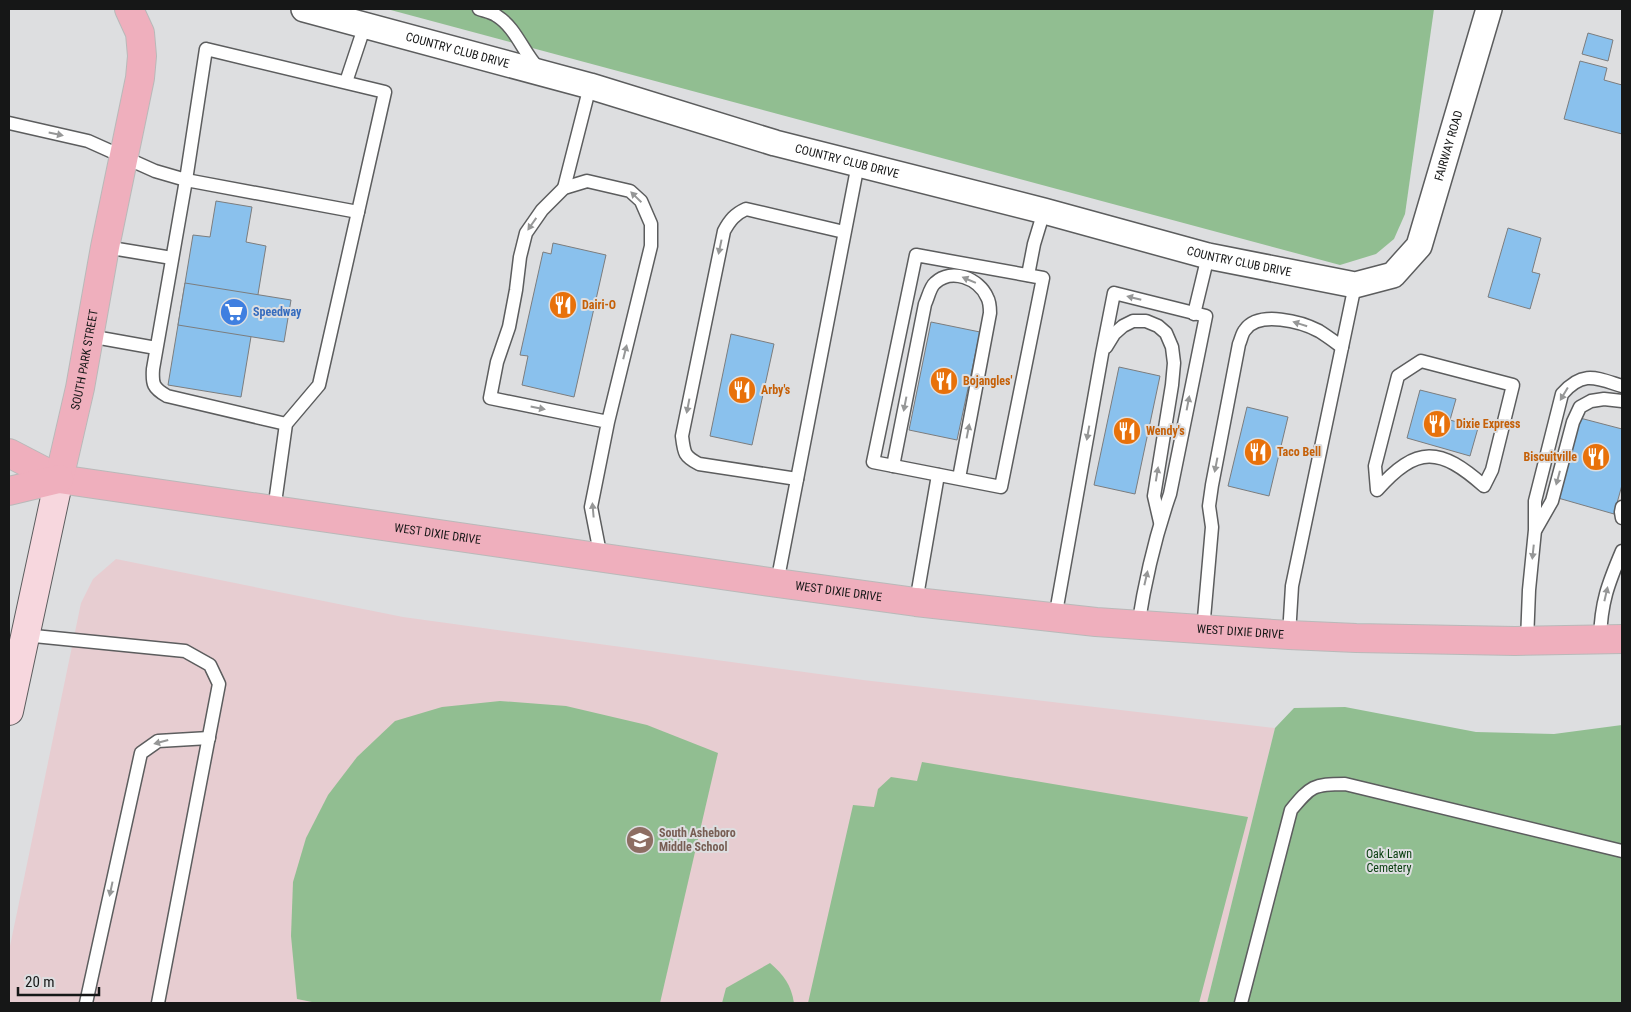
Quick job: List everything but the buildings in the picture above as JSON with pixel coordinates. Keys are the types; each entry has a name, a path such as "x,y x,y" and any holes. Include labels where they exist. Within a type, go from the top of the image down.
{"main road":[{"name":"SOUTH PARK STREET","path":"9,711 80,388 105,247 140,78 142,56 140,33 129,9"},
{"name":"WEST DIXIE DRIVE","path":"9,453 59,479 777,584 916,602 1138,626 1289,635 1444,640 1611,639"},
{"name":"WEST DIXIE DRIVE","path":"9,491 59,479"}],"street":[{"name":"FAIRWAY ROAD","path":"1394,275 1419,246 1489,9"},
{"name":"COUNTRY CLUB DRIVE","path":"320,10 365,25 590,86 775,143 1044,211 1208,256 1355,285 1394,275"}],"lane":[{"path":"479,9 496,15 506,23 532,62 544,74"},
{"path":"346,82 365,25"},
{"path":"274,510 286,424 319,385 385,92 206,49 152,382 159,392 167,396 286,424"},
{"path":"564,188 590,86"},
{"path":"9,123 88,141 155,171 186,180 358,212"},
{"path":"777,584 858,164"},
{"path":"602,558 591,507 608,422 651,246 650,224 641,201 630,191 587,181 564,188 542,210 526,233 520,257 509,327 497,362 490,398 608,422"},
{"path":"797,479 699,464 688,458 683,448 682,436 724,231 729,221 736,214 746,209 844,232"},
{"path":"1028,275 1034,244 1044,211"},
{"path":"105,247 172,258"},
{"path":"916,255 1028,275 1043,278 1001,487 873,462 916,255"},
{"path":"1194,314 1208,256"},
{"path":"893,466 925,304 934,284 945,276 957,276 971,279 982,288 989,299 990,313 959,478"},
{"path":"1289,635 1292,586 1355,285"},
{"path":"1055,618 1114,293 1206,316 1170,494 1160,522 1145,581 1138,626"},
{"path":"1203,630 1212,527 1209,506 1239,344 1245,329 1255,322 1272,318 1299,323 1319,331 1342,347"},
{"path":"1102,354 1114,334 1123,326 1133,321 1146,321 1158,326 1166,333 1172,346 1174,363 1172,385 1154,496 1160,522"},
{"path":"89,336 156,348"},
{"path":"1421,361 1514,385 1492,470 1484,486 1449,461 1427,456 1410,460 1390,475 1377,490 1376,466 1398,376 1421,361"},
{"path":"1527,641 1529,590 1535,530 1535,500 1562,394 1572,382 1592,377 1622,386"},
{"path":"1535,530 1552,501 1573,422 1580,407 1591,401 1604,398 1622,401"},
{"path":"916,602 938,474"},
{"path":"1622,507 1622,518"},
{"path":"1611,639 1601,615 1607,587 1622,551"},
{"path":"24,636 185,650 210,665 219,684 158,1003"},
{"path":"86,1003 141,752 158,741 209,738"},
{"path":"1241,1003 1291,810 1306,792 1322,784 1345,784 1622,851"}],"shaded area":[{"name":"South Asheboro Middle School","path":"116,559 403,617 863,680 1275,728 1207,1003 9,1003 9,951 81,603 93,579"}],"green space":[{"path":"387,9 1434,9 1405,214 1394,239 1376,254 1340,265"},
{"path":"500,701 566,706 647,725 718,753 660,1003 317,1003 297,999 291,936 293,882 306,838 328,795 357,757 395,721 442,707"},
{"name":"Oak Lawn Cemetery","path":"1345,707 1476,732 1554,734 1622,725 1622,1003 1207,1003 1275,728 1294,708"},
{"path":"922,762 1248,817 1199,1003 808,1003 853,805 874,807 878,789 891,777 917,781"},
{"path":"770,963 786,981 794,1003 722,1003 726,988"}],"place":[{"name":"Dairi-O","path":"563,305"},
{"name":"Speedway","path":"234,312"},
{"name":"Bojangles'","path":"944,381"},
{"name":"Arby's","path":"742,390"},
{"name":"Dixie Express","path":"1437,424"},
{"name":"Wendy's","path":"1127,431"},
{"name":"Taco Bell","path":"1258,452"},
{"name":"Biscuitville","path":"1596,457"},
{"name":"South Asheboro Middle School","path":"640,840"}]}
